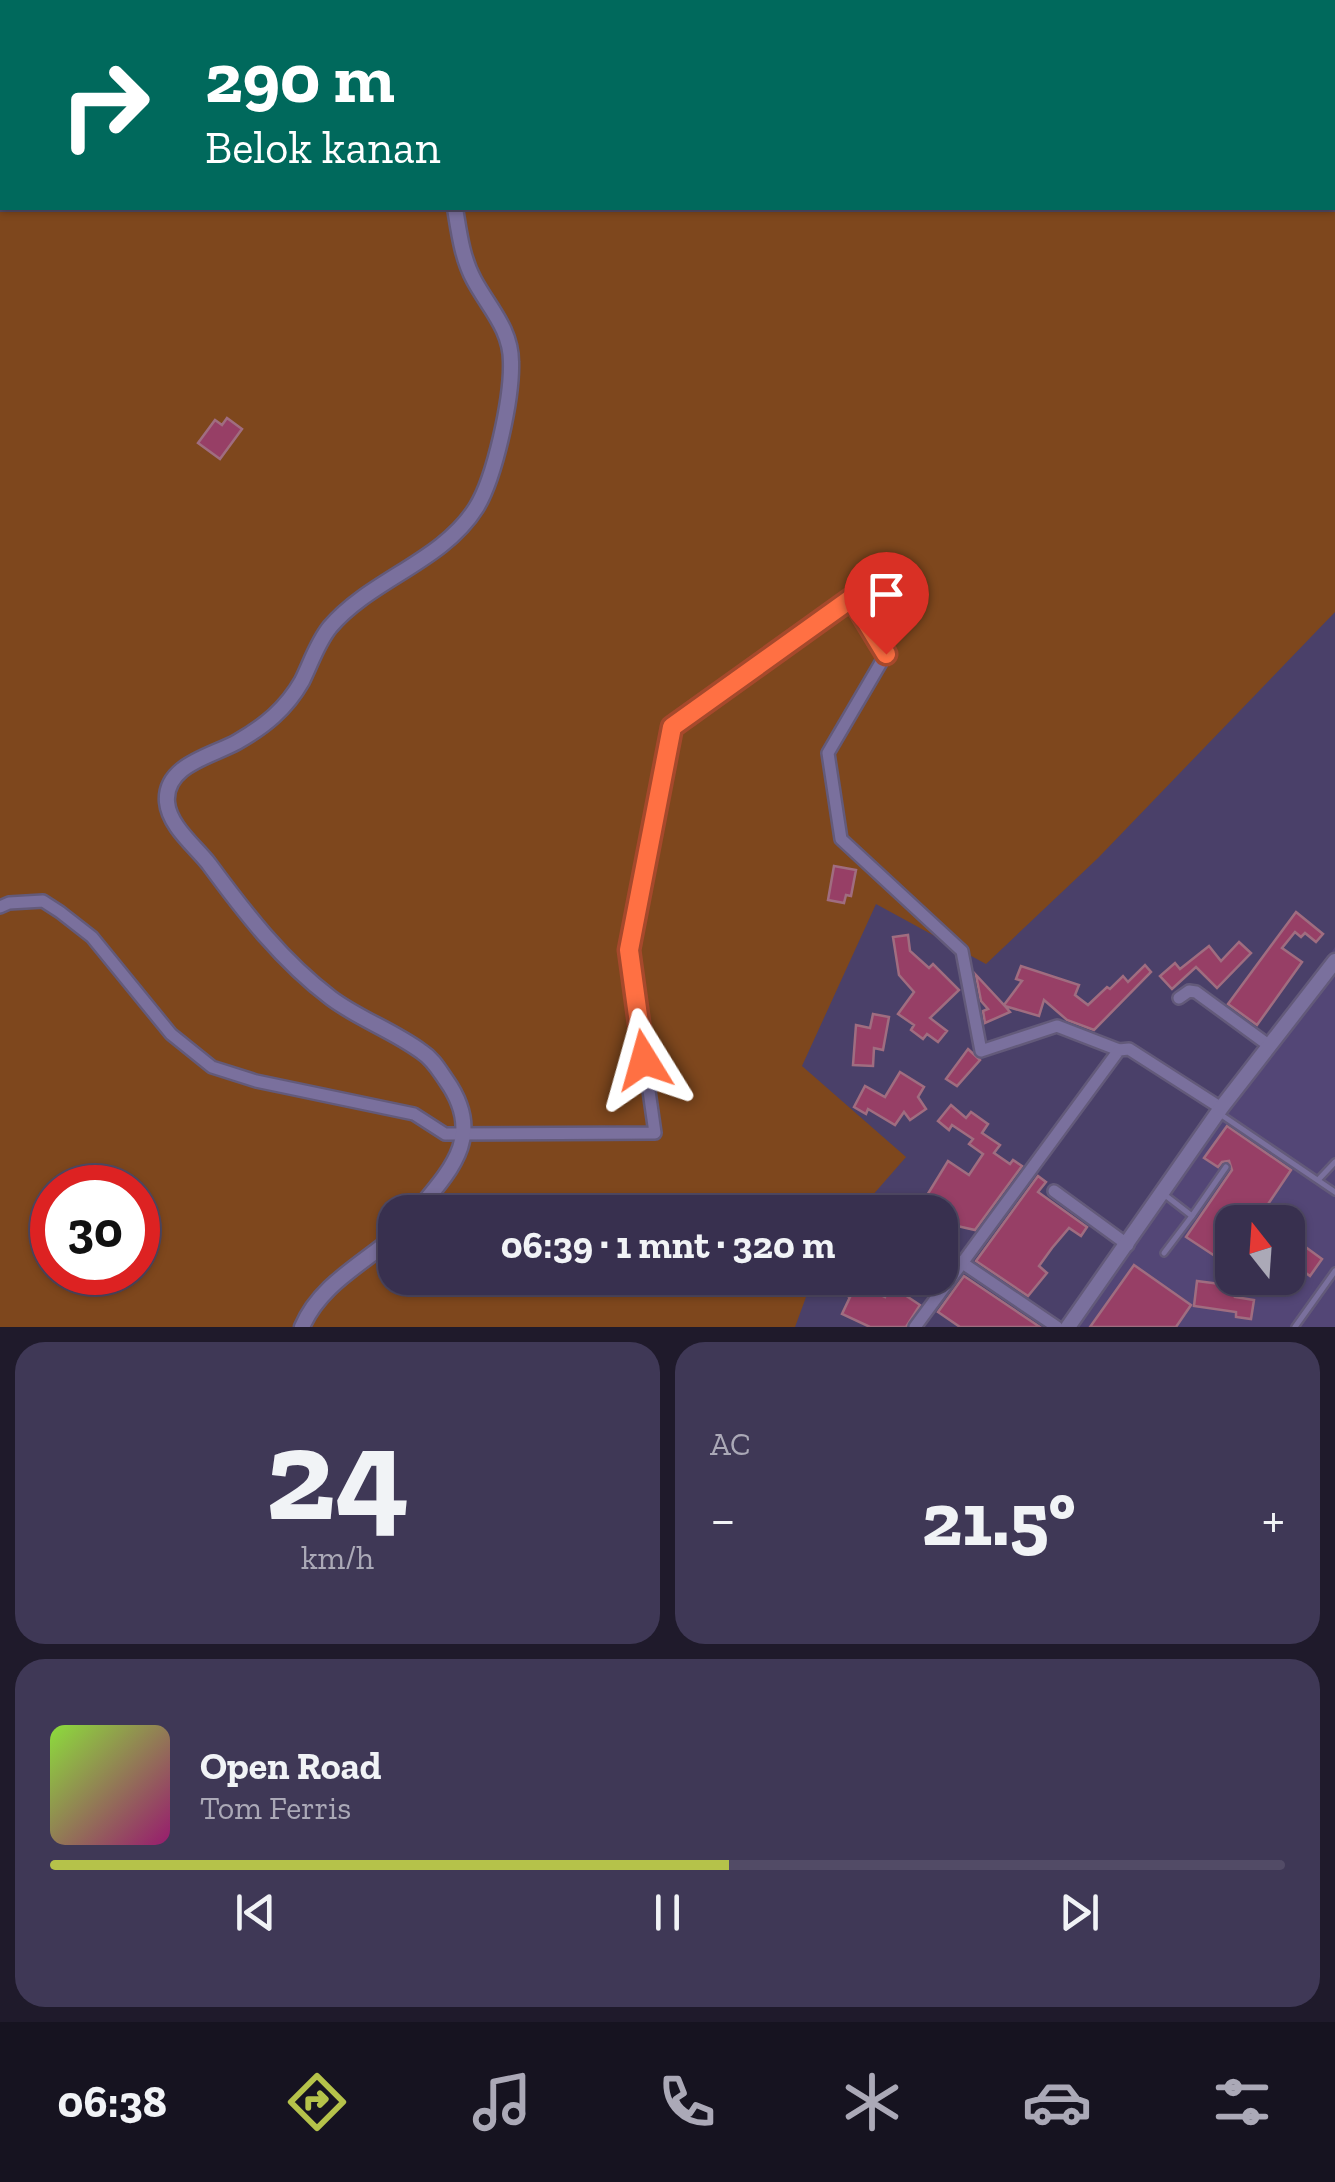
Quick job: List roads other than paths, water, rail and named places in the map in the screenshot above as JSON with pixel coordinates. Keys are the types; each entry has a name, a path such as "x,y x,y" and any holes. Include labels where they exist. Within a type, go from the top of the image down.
{"street":[{"path":"429,1195 461,1153 464,1136 460,1105 432,1060 332,998 296,969 247,915 181,831 167,799 171,783 184,767 220,752 273,719 288,703 329,628 372,592 443,543 464,524 485,492 512,362 503,326 466,262 455,210"},
{"path":"0,907 44,901 60,912 92,937 171,1034 212,1067 256,1081 414,1114 445,1134 655,1133 629,950 672,727 852,598 886,654 828,752 841,839 962,951 980,1051 1057,1026 1120,1050 1129,1049 1219,1110"},
{"path":"1068,1327 1267,1044 1335,961"},
{"path":"1178,998 1196,992 1267,1044"},
{"path":"915,1327 1120,1050"},
{"path":"1054,1191 1128,1245"},
{"path":"302,1327 319,1297 378,1249"},
{"path":"961,1262 1057,1327"}],"lane":[{"path":"1219,1110 1335,1192"},
{"path":"1319,1179 1335,1162"},
{"path":"1164,1253 1226,1167"},
{"path":"1163,1193 1192,1216"},
{"path":"1295,1327 1335,1271"}]}
